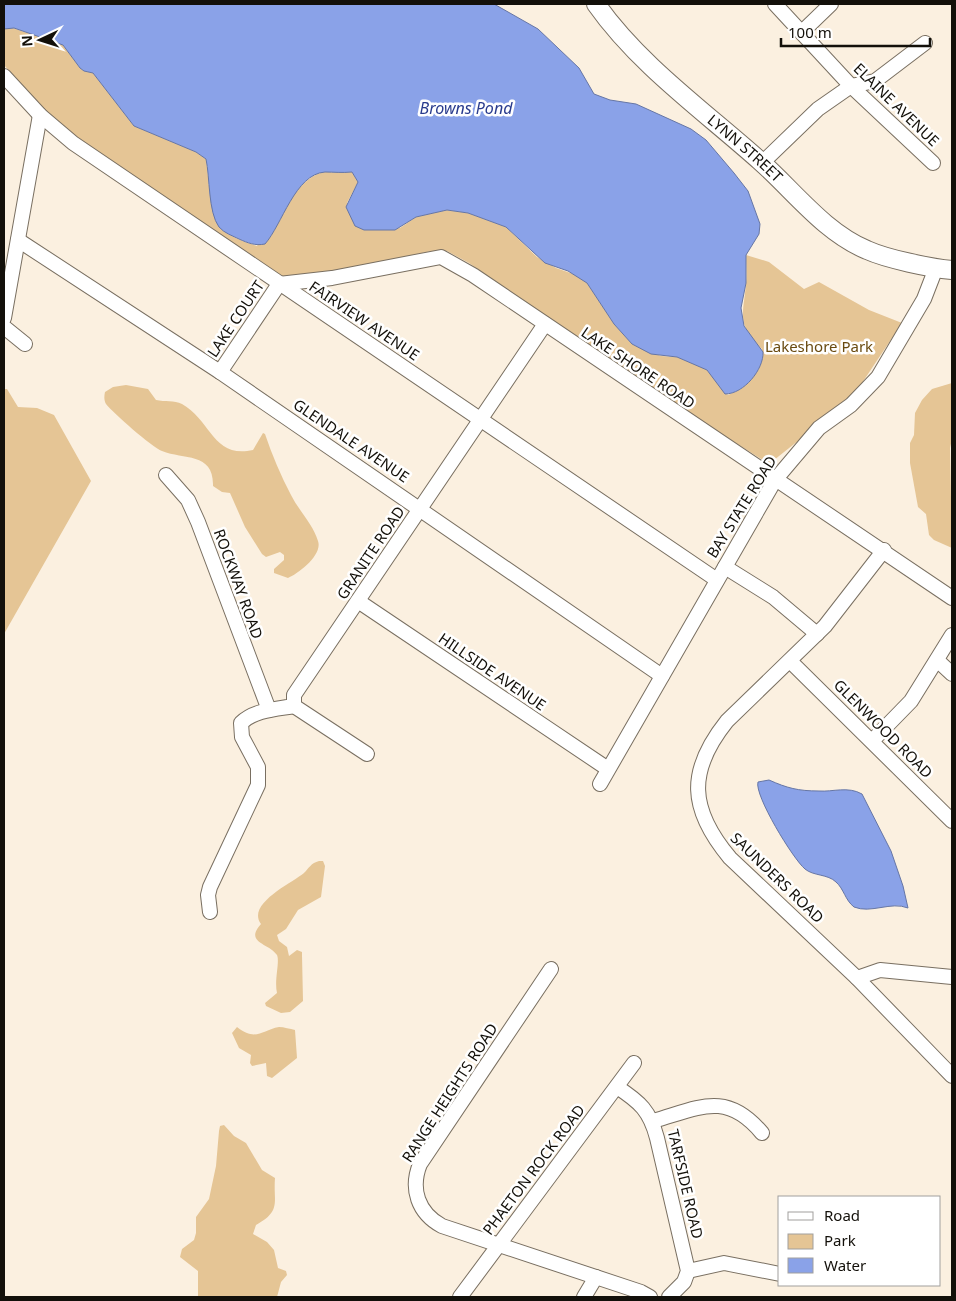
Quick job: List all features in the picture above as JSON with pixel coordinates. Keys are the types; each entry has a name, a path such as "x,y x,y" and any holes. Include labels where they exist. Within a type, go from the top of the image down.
{"main road":[{"name":"LYNN STREET","path":"596,4 608,21 636,51 762,163 820,219 842,235 868,250 944,269"}],"street":[{"name":"ELAINE AVENUE","path":"775,4 851,86 933,163"},
{"path":"802,32 831,4"},
{"path":"762,163 818,109 851,86 875,82 925,43"},
{"name":"FAIRVIEW AVENUE","path":"4,76 40,115 73,143 717,580"},
{"path":"4,318 40,115"},
{"name":"GLENDALE AVENUE","path":"18,240 220,372 662,676"},
{"name":"LAKE SHORE ROAD","path":"280,284 332,278 441,257 473,275 775,480 884,550 952,598"},
{"name":"BAY STATE ROAD","path":"600,784 775,480 819,428 851,405 878,376 944,269"},
{"name":"LAKE COURT","path":"220,372 280,284"},
{"name":"GRANITE ROAD","path":"294,706 294,695 545,324"},
{"path":"4,327 25,344"},
{"name":"ROCKWAY ROAD","path":"166,475 188,500 198,522 269,710"},
{"name":"SAUNDERS ROAD","path":"884,550 817,634 727,720 715,736 700,768 699,805 705,823 715,840 730,858 858,978 952,1076"},
{"path":"725,567 773,597 817,634"},
{"name":"HILLSIDE AVENUE","path":"358,601 608,769"},
{"path":"872,741 910,701 952,635"},
{"path":"936,660 952,674"},
{"name":"GLENWOOD ROAD","path":"790,661 952,821"},
{"path":"210,912 208,895 210,888 256,794 258,776 255,760 240,730 241,723 245,718 269,710 294,706 367,754"},
{"name":"RANGE HEIGHTS ROAD","path":"551,969 423,1160 416,1179 418,1200 422,1209 433,1220 446,1228 596,1277 650,1297"},
{"path":"858,978 880,970 952,978"},
{"name":"PHAETON ROCK ROAD","path":"460,1297 634,1063"},
{"name":"TARFSIDE ROAD","path":"617,1087 637,1100 653,1122 688,1271"},
{"path":"653,1122 705,1107 721,1106 743,1113 762,1133"},
{"path":"669,1297 684,1282 688,1271 724,1263 778,1274"},
{"path":"584,1297 596,1277"}],"green space":[{"name":"Lakeshore Park","path":"5,28 13,28 63,45 80,68 93,73 134,126 196,152 206,159 216,221 223,231 257,246 296,191 306,182 315,175 325,172 352,172 358,182 347,203 375,230 400,228 416,217 447,210 468,213 506,227 537,257 556,268 579,276 587,283 614,324 632,344 661,356 677,357 700,366 707,370 728,395 741,389 759,369 762,349 748,332 743,318 746,255 769,262 804,289 819,282 869,310 902,323 852,398 769,464 683,410 469,263 447,251 432,251 351,269 309,276 290,277 273,275 88,147 40,106 4,65"},
{"path":"952,383 952,439 950,448 952,548 934,540 929,535 926,514 918,507 910,463 910,443 914,435 915,413 922,400 932,389"},
{"path":"126,385 148,389 156,400 182,404 200,419 221,444 229,449 240,451 253,450 263,433 265,434 287,488 313,529 318,541 317,552 309,563 288,578 274,573 274,569 284,560 284,555 280,552 266,557 262,554 245,527 230,493 222,492 213,486 209,467 196,459 171,454 157,448 116,415 106,404 105,392 113,387"},
{"path":"4,389 7,389 18,407 37,408 54,415 91,481 4,634"},
{"path":"323,861 325,866 321,897 298,910 286,929 277,935 279,941 287,947 289,956 297,950 302,952 303,1001 290,1012 281,1013 266,1006 265,1003 277,993 278,958 273,951 256,939 256,930 261,924 258,916 260,909 272,895 304,873 312,864"},
{"path":"237,1027 249,1034 259,1034 279,1027 295,1030 297,1058 272,1078 267,1076 266,1063 252,1066 250,1063 251,1055 239,1048 232,1033"},
{"path":"224,1125 234,1136 246,1143 262,1170 275,1178 273,1210 270,1215 256,1225 253,1234 267,1242 274,1250 278,1268 286,1271 287,1275 281,1282 277,1297 198,1297 198,1271 180,1257 182,1249 194,1240 196,1217 209,1199 216,1166 220,1126"}],"water":[{"name":"Browns Pond","path":"4,4 494,4 538,29 579,68 594,94 610,100 636,104 691,129 706,140 748,191 760,224 759,234 746,255 746,283 741,308 744,326 763,352 760,366 746,385 732,393 725,394 707,370 677,357 651,354 632,344 614,324 587,283 568,271 545,263 506,227 468,213 447,210 416,217 395,230 364,230 355,226 346,207 358,182 352,172 325,172 305,181 265,244 252,244 226,233 215,221 211,204 206,159 196,152 134,126 93,73 80,68 63,45 14,28 4,29"},
{"path":"769,780 799,790 851,790 862,794 891,851 908,908 895,906 861,909 854,907 833,879 805,869 784,841 762,800 758,789 758,782"}]}
